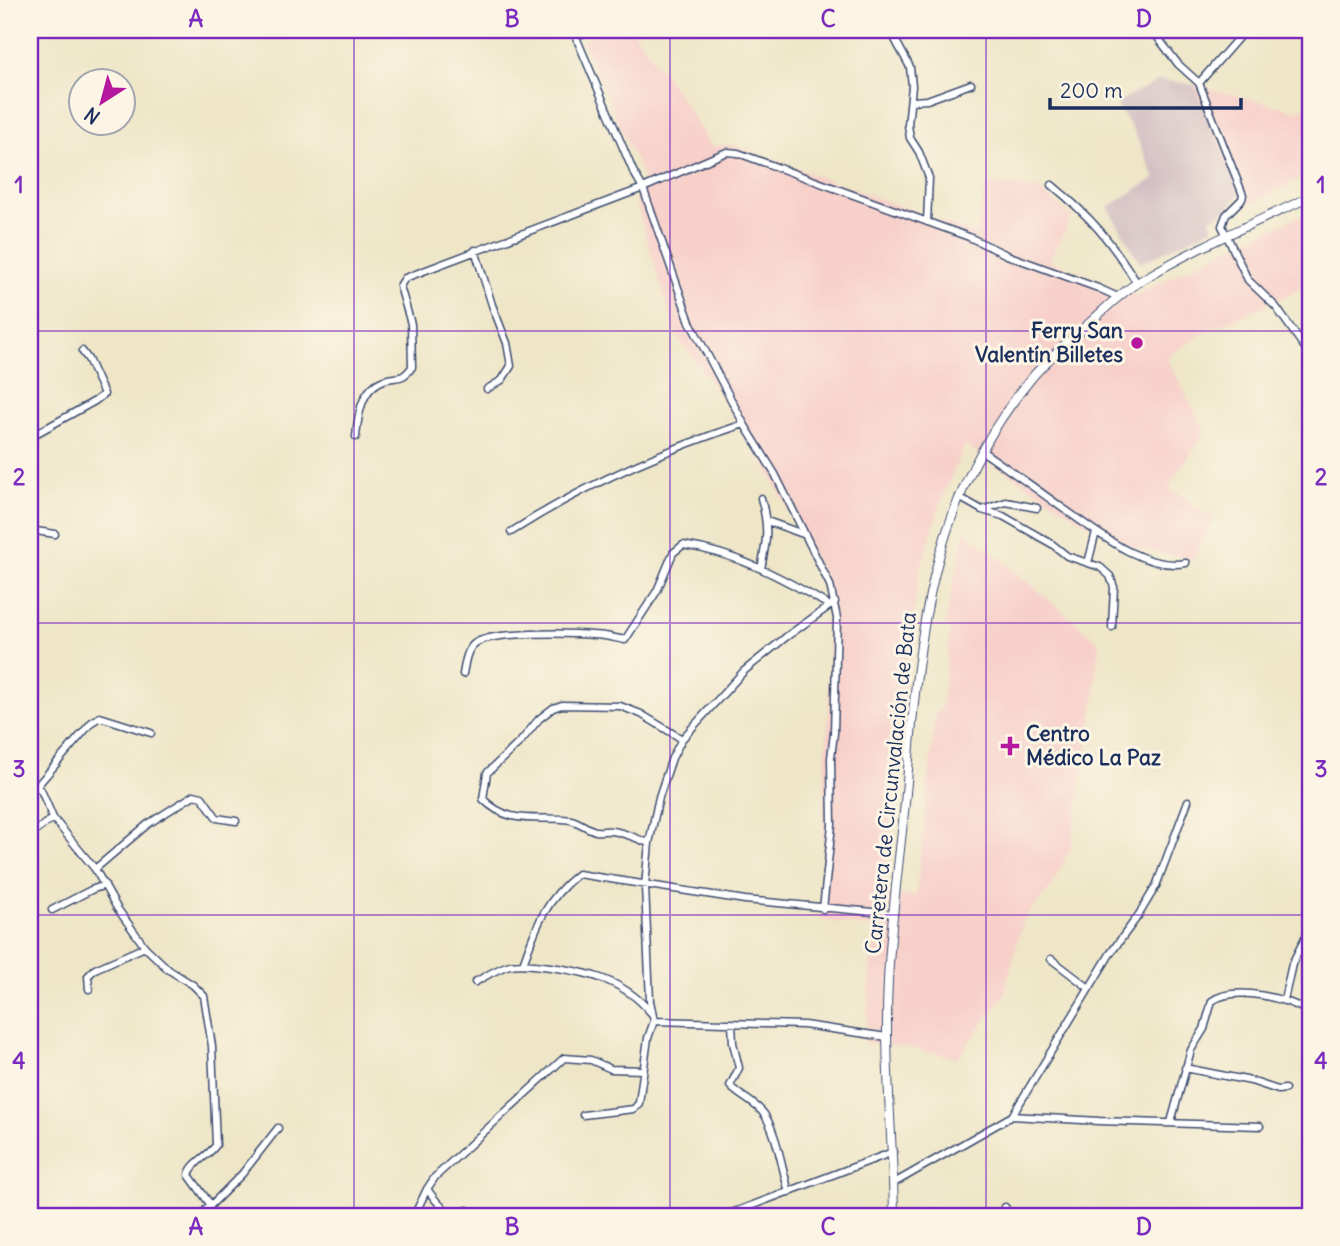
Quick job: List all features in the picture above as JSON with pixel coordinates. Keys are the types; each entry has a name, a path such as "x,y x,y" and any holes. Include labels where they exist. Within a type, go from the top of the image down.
{"main road":[{"name":"Carretera de Circunvalación de Bata","path":"894,1216 887,1037 888,981 910,721 924,614 947,527 959,497 1001,419 1031,379 1118,297 1137,283 1226,236 1310,197"}],"street":[{"path":"591,30 575,33 633,171 643,188 685,310 744,424 775,474 830,585 834,733 831,758 832,825 823,909"},
{"path":"890,30 910,67 910,138 919,152 929,178 927,222"},
{"path":"1152,30 1178,64 1199,83 1243,195 1224,221 1222,226 1226,236 1248,279 1279,311 1310,355"},
{"path":"1199,83 1245,30"},
{"path":"911,101 927,100 971,84"},
{"path":"356,437 358,417 365,397 380,381 404,376 412,367 411,324 401,290 401,282 411,274 643,188 727,152 738,153 968,237 1007,255 1118,297"},
{"path":"1052,185 1078,206 1102,231 1137,283"},
{"path":"475,250 492,305 508,343 511,366 502,380 487,389"},
{"path":"30,437 104,394 82,351"},
{"path":"511,531 544,510 609,478 710,435 744,424"},
{"path":"982,451 1096,532 1154,562 1172,565 1186,563"},
{"path":"959,497 982,510 1003,516 1052,544 1067,556 1100,567 1114,587 1112,627"},
{"path":"761,498 768,521 761,569"},
{"path":"982,510 1006,502 1037,508"},
{"path":"768,521 803,534"},
{"path":"30,530 55,534"},
{"path":"1088,563 1096,532"},
{"path":"463,674 472,646 479,640 498,636 590,634 625,640 657,591 673,553 683,545 725,554 832,604"},
{"path":"583,1115 637,1108 653,1018 649,989 645,886 649,842 659,796 682,739 744,671 832,604"},
{"path":"649,842 614,831 600,832 574,821 552,818 530,820 504,814 483,799 486,776 539,719 553,708 562,705 620,706 640,714 682,739"},
{"path":"151,733 100,717 92,722 33,784 52,818 95,869 129,926 145,947 169,970 204,996 212,1046 216,1144 211,1152 191,1168 189,1175 217,1216"},
{"path":"95,869 148,824 194,795 202,797 217,818 236,821"},
{"path":"894,1184 1012,1116 1088,988 1156,886 1188,801"},
{"path":"30,835 52,818"},
{"path":"523,964 536,928 550,903 561,888 579,874 645,886 823,909 894,914"},
{"path":"52,910 105,885"},
{"path":"1310,891 1310,902"},
{"path":"1284,1000 1292,964 1310,928"},
{"path":"89,989 88,976 95,969 145,947"},
{"path":"1051,959 1088,988"},
{"path":"475,982 509,965 568,969 606,979 635,996 653,1018 804,1025 887,1037"},
{"path":"1171,1122 1193,1046 1204,1029 1209,1007 1217,998 1227,994 1251,994 1284,1000 1310,1013"},
{"path":"732,1023 739,1068 730,1086 766,1116 789,1192"},
{"path":"414,1216 435,1177 564,1059 591,1060 611,1069 643,1070"},
{"path":"1185,1068 1278,1090 1284,1089"},
{"path":"1012,1116 1260,1126"},
{"path":"200,1216 242,1174 278,1128"},
{"path":"724,1216 893,1152"},
{"path":"427,1189 447,1212 460,1214 467,1210"},
{"path":"1006,1207 1011,1216"}],"shaded area":[{"path":"608,30 632,30 675,89 711,146 732,145 976,234 987,183 1037,189 1072,216 1050,260 1107,287 1136,295 1222,251 1310,211 1310,285 1202,334 1166,357 1205,431 1169,487 1214,520 1192,559 1118,544 965,445 945,491 919,573 882,894 916,896 936,711 941,711 950,627 944,626 965,532 1099,642 1094,704 1071,848 1050,889 1023,920 1004,995 958,1058 865,1043 873,928 821,920 825,760 829,717 826,581 749,435 676,335 635,200 643,178 582,41"},
{"path":"1160,80 1194,85 1239,193 1229,208 1210,219 1213,228 1140,263 1108,207 1155,178 1134,132 1116,103"},
{"path":"1194,85 1297,111 1310,102 1310,174 1245,206"}],"place":[{"name":"Ferry San Valentín Billetes","path":"1137,343"},
{"name":"Centro Médico La Paz","path":"1010,746"}]}
